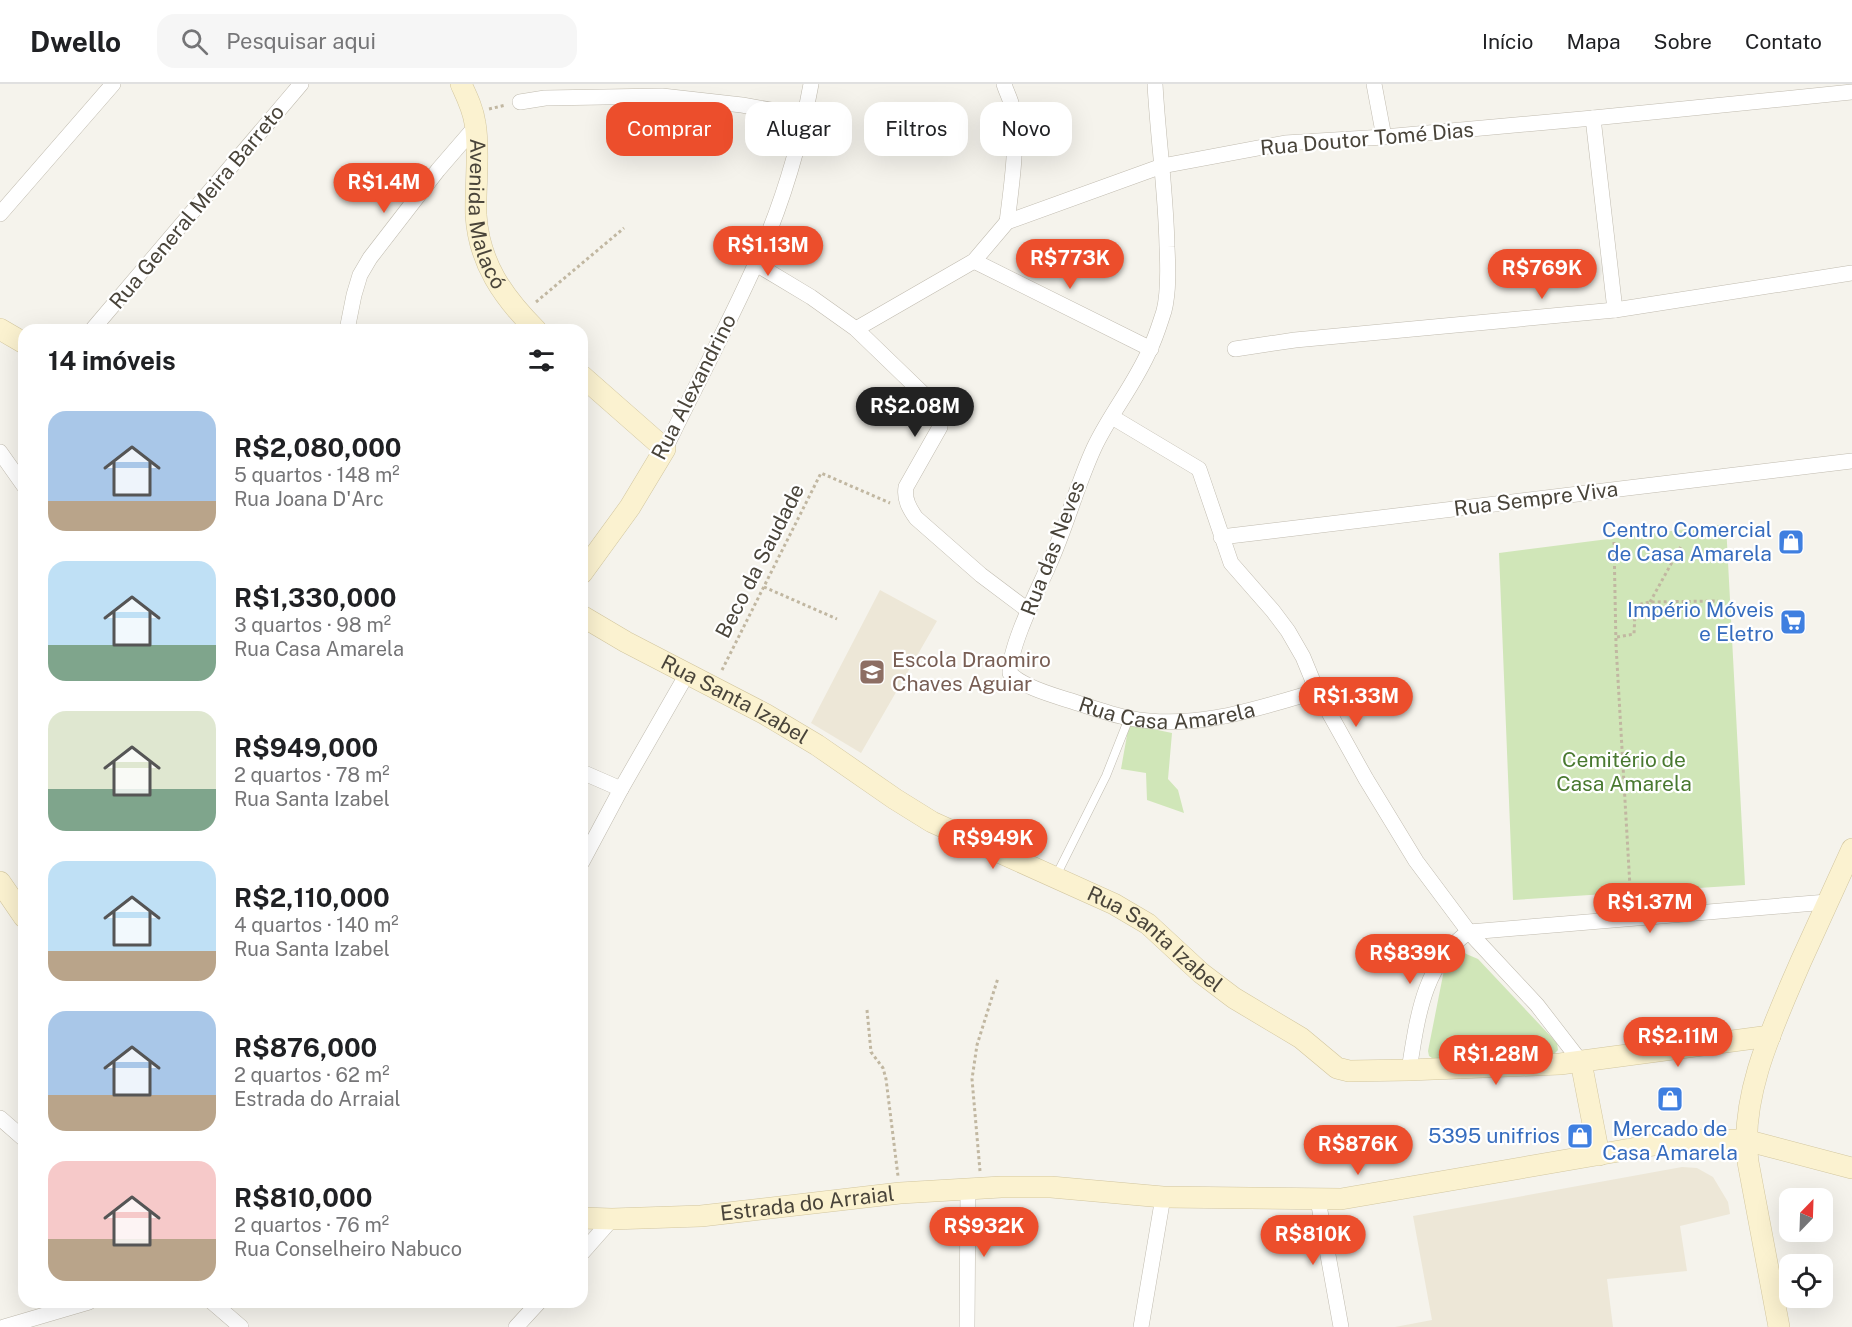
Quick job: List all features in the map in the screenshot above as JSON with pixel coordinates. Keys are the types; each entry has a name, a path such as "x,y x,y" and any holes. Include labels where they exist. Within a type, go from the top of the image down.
{"street":[{"path":"0,214 112,84"},
{"name":"Rua General Meira Barreto","path":"97,324 301,84"},
{"name":"Avenida Malacó","path":"461,84 475,119 476,217 483,253 495,282 530,324"},
{"name":"Rua Alexandrino","path":"808,102 811,84"},
{"path":"1004,84 1012,106 1014,128 1007,222"},
{"name":"Rua das Neves","path":"1018,681 1010,673 1011,663 1076,488 1095,445 1151,349 1165,307 1168,266 1167,202 1155,84"},
{"path":"1374,84 1384,137"},
{"path":"520,102 545,91 662,90 745,106"},
{"name":"Rua Doutor Tomé Dias","path":"856,329 974,261 1007,222 1162,166 1285,143 1384,137 1852,92"},
{"path":"1593,118 1615,310"},
{"path":"348,324 360,275 370,258 475,119"},
{"name":"Rua Alexandrino","path":"588,565 630,507 665,449 756,264 776,213 793,156"},
{"path":"974,261 1151,349"},
{"path":"756,264 811,297 856,329 941,411 942,419 939,427 906,487 906,499 912,513 981,575 1029,611"},
{"path":"1235,349 1295,340 1615,310 1852,273"},
{"path":"0,329 18,340"},
{"path":"588,381 665,449"},
{"path":"1112,417 1199,469 1231,563 1274,611 1288,631 1303,657 1317,691 1366,779 1416,861 1469,932 1537,1005 1581,1062 1599,1155"},
{"path":"0,452 18,478"},
{"name":"Rua Sempre Viva","path":"1221,537 1852,461"},
{"name":"Rua Santa Izabel","path":"588,619 765,714 932,822 1114,904 1148,924 1220,988 1301,1038 1337,1068 1349,1071 1409,1070 1581,1062 1770,1036"},
{"path":"588,850 687,674"},
{"name":"Rua Casa Amarela","path":"1018,681 1060,697 1129,718 1174,722 1198,721 1246,712 1317,691"},
{"path":"588,775 621,789"},
{"path":"1779,1327 1745,1140 1750,1101 1770,1036 1852,849"},
{"path":"0,882 18,908"},
{"path":"1409,1070 1419,1012 1428,984 1450,948 1469,932 1827,902"},
{"path":"0,1118 18,1134"},
{"name":"Estrada do Arraial","path":"588,1218 701,1216 900,1193 975,1188 1051,1187 1163,1197 1341,1199 1683,1140 1745,1140 1852,1168"},
{"path":"967,1327 975,1188"},
{"path":"1141,1327 1163,1197"},
{"path":"1318,1200 1341,1327"},
{"path":"588,1246 612,1219"},
{"path":"4,1327 69,1308"},
{"path":"219,1308 241,1327"},
{"path":"516,1327 533,1308"}],"lane":[{"path":"1055,878 1106,776 1129,718"}],"path":[{"path":"475,119 520,102"},
{"path":"521,314 624,228"},
{"name":"Beco da Saudade","path":"713,688 821,473 912,513"},
{"path":"1614,542 1630,887"},
{"path":"1650,602 1681,546"},
{"path":"764,587 837,619"},
{"path":"1617,637 1634,634 1635,613 1641,604 1718,601"},
{"path":"975,1188 972,1079 977,1045 998,978"},
{"path":"867,1011 871,1052 883,1068 886,1079 900,1193"}],"shaded area":[{"name":"Escola Draomiro Chaves Aguiar","path":"880,590 937,621 861,753 811,723"},
{"path":"1682,1167 1697,1168 1713,1177 1728,1202 1730,1214 1680,1226 1687,1271 1607,1279 1613,1327 1395,1327 1432,1320 1413,1216"}],"green space":[{"name":"Cemitério de Casa Amarela","path":"1726,524 1745,885 1513,900 1499,553"},
{"path":"1129,724 1172,733 1168,779 1178,790 1184,813 1147,800 1146,773 1121,769"},
{"path":"1464,953 1478,959 1557,1043 1558,1050 1553,1055 1435,1060 1429,1056 1428,1051 1445,965 1454,955"}],"place":[{"name":"Centro Comercial de Casa Amarela","path":"1791,542"},
{"name":"Império Móveis e Eletro","path":"1793,622"},
{"name":"Escola Draomiro Chaves Aguiar","path":"872,672"},
{"name":"Mercado de Casa Amarela","path":"1670,1099"},
{"name":"5395 unifrios","path":"1580,1136"}]}
